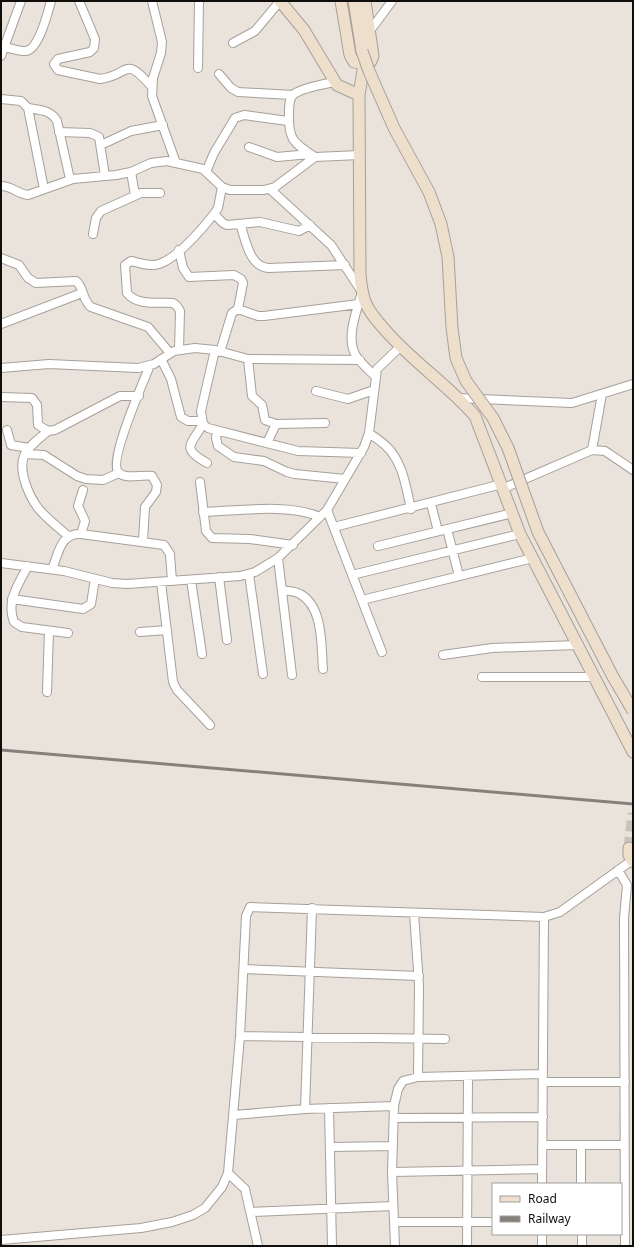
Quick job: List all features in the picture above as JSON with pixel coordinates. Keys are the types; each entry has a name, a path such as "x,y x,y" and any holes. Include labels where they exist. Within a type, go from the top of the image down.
{"street":[{"path":"1,56 21,1"},
{"path":"4,46 22,51 29,51 42,31 51,1"},
{"path":"79,1 95,38 94,48 90,52 58,59 54,64 55,68 58,70 100,79 107,78 125,69 130,69 139,73 152,87"},
{"path":"152,1 162,42 161,53 152,87 152,96 176,163"},
{"path":"198,68 199,1"},
{"path":"233,43 255,31 280,1 304,30 335,82 342,89 359,95"},
{"path":"341,1 350,55 354,62 364,64 371,61 373,56 365,1"},
{"path":"354,1 362,51 369,71 394,128 429,192 441,224 448,257 452,328 456,358 466,381 493,418 502,436 538,532 555,567 633,711"},
{"path":"369,32 392,1"},
{"path":"364,64 359,95 362,292 352,337 355,355 376,377"},
{"path":"219,74 232,88 238,92 293,95 303,90 335,82"},
{"path":"293,95 288,107 290,134 293,140 313,156"},
{"path":"1,99 21,101 28,108 44,189"},
{"path":"28,108 49,112 54,115 70,179"},
{"path":"206,172 214,153 235,118 244,115 288,121"},
{"path":"101,145 131,131 162,125"},
{"path":"59,132 96,134 101,140 105,176"},
{"path":"249,147 277,157 360,155"},
{"path":"1,186 9,186 22,194 28,195 70,179 131,172 151,163 167,161 194,166 206,172 222,187 230,190 270,189 313,156"},
{"path":"131,172 135,195"},
{"path":"179,350 180,311 177,306 173,303 138,301 130,297 127,293 124,269 127,262 131,261 149,265 158,264 179,250 214,214 222,187"},
{"path":"270,189 331,245 362,292 373,317 400,347 475,416 503,486 520,534 633,752"},
{"path":"93,234 98,213 135,195 148,192 160,193"},
{"path":"214,214 223,224 260,222 294,231 304,229 310,225"},
{"path":"240,224 252,257 260,266 269,268 345,265"},
{"path":"179,250 183,268 189,277 234,276 242,278 238,309 232,313 217,351 201,411 203,422 208,428 307,452 361,453"},
{"path":"1,258 19,265 32,281 40,283 76,281 79,283 85,300 91,307 148,327 170,353"},
{"path":"1,324 82,293"},
{"path":"238,309 258,316 264,316 359,304"},
{"path":"1,563 76,573 112,583 127,584 191,580 249,574 266,566 293,545 327,510 361,453 369,433 377,369 400,347"},
{"path":"1,368 49,364 138,368 150,366 170,353 195,348 217,351 248,359 360,360"},
{"path":"161,359 171,379 181,418 188,421 203,422"},
{"path":"248,359 252,396 262,405 265,420 276,424 325,423"},
{"path":"119,474 116,470 117,454 150,366"},
{"path":"457,398 572,403 633,384"},
{"path":"316,391 348,399 374,390"},
{"path":"592,450 602,394"},
{"path":"68,536 42,512 32,499 22,467 27,451 48,431 55,430 120,396 139,396"},
{"path":"1,397 32,398 37,405 38,425 48,431"},
{"path":"203,422 190,445 190,451 192,454 207,463"},
{"path":"267,443 276,424"},
{"path":"7,430 11,445 44,455 77,476 86,479 103,480 119,474 125,476 152,476 157,485 156,492 145,507 143,541"},
{"path":"217,431 216,438 218,446 234,457 264,461 287,472 345,479"},
{"path":"369,433 386,446 395,458 403,475 411,508"},
{"path":"334,528 503,486 592,450 605,451 633,470"},
{"path":"200,482 206,531 212,538 250,539 293,545"},
{"path":"81,534 84,521 78,506 83,490"},
{"path":"431,504 438,531"},
{"path":"203,512 292,509 308,512 320,517"},
{"path":"327,510 382,652"},
{"path":"378,546 513,513"},
{"path":"448,529 459,576"},
{"path":"52,569 64,539 68,536 81,534 159,543 164,545 170,554 172,581"},
{"path":"352,575 520,534"},
{"path":"278,558 292,675"},
{"path":"362,600 532,558"},
{"path":"28,566 12,599 11,607 14,622 22,627 68,633"},
{"path":"249,574 263,674"},
{"path":"219,577 227,640"},
{"path":"12,599 83,609 91,604 95,578"},
{"path":"191,580 202,654"},
{"path":"161,582 171,673 175,686 210,725"},
{"path":"282,590 300,594 312,606 320,629 323,669"},
{"path":"140,632 167,630"},
{"path":"47,692 49,631"},
{"path":"443,655 478,649 577,645"},
{"path":"482,677 594,677"},
{"path":"1,1240 141,1228 172,1222 193,1215 205,1208 222,1187 228,1173 234,1115 244,970 246,916 250,907 544,917 560,912 632,861 629,848"},
{"path":"618,870 627,885 624,918 629,1067 625,1082 629,1131 624,1145 625,1246"},
{"path":"305,1109 312,908"},
{"path":"414,913 419,976 418,1077"},
{"path":"542,1183 544,917"},
{"path":"244,970 419,976"},
{"path":"240,1036 446,1039"},
{"path":"395,1246 392,1172 394,1106 398,1089 403,1081 418,1077 468,1076 625,1082"},
{"path":"467,1246 468,1076"},
{"path":"234,1115 305,1109 394,1106"},
{"path":"329,1108 332,1246"},
{"path":"394,1118 543,1117"},
{"path":"542,1145 624,1145"},
{"path":"581,1145 581,1183"},
{"path":"330,1147 393,1146"},
{"path":"392,1172 542,1169"},
{"path":"228,1173 245,1189 258,1246"},
{"path":"251,1212 393,1206"},
{"path":"394,1222 492,1222"},
{"path":"542,1235 542,1246"},
{"path":"582,1235 582,1246"}],"tunnel":[{"path":"629,848 633,813"}],"railway":[{"path":"1,750 633,804"}]}
